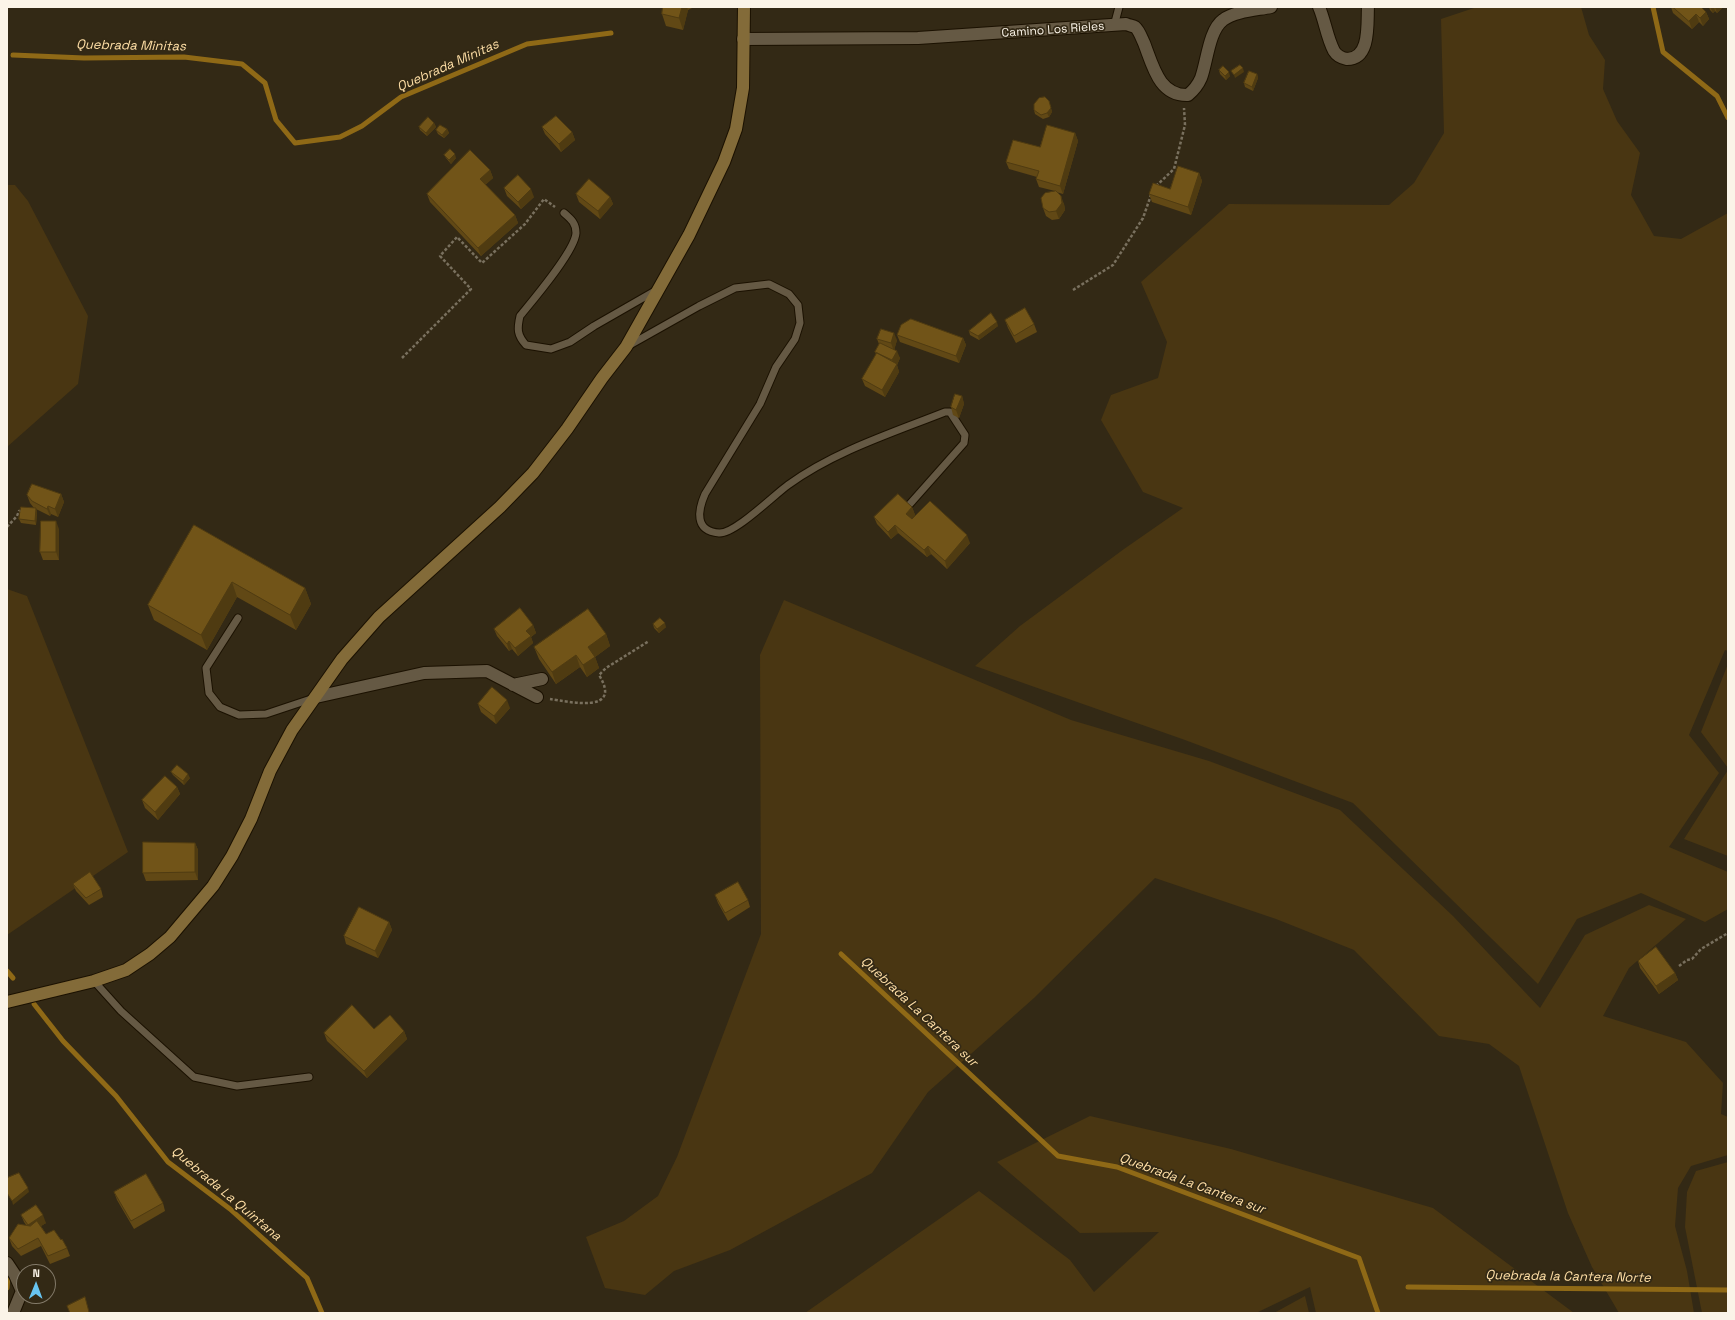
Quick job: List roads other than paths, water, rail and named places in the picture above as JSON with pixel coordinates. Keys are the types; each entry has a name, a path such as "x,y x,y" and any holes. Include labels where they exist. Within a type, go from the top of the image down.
{"main road":[{"path":"7,1002 94,981 126,970 150,954 170,937 213,886 232,856 251,819 270,771 292,730 342,659 379,617 500,507 533,473 567,429 602,378 626,347 689,234 724,162 736,129 743,88 744,7"}],"street":[{"name":"Camino Los Rieles","path":"743,39 918,38 1126,24 1135,27 1141,36 1157,76 1164,88 1176,95 1188,95 1199,82 1215,29 1222,20 1234,15 1271,7"},
{"path":"1319,7 1334,52 1340,58 1348,59 1357,56 1362,51 1366,43 1368,7"},
{"path":"316,697 424,673 487,672 537,697"},
{"path":"513,685 542,679"},
{"path":"7,1263 15,1275 22,1291 13,1313"}],"lane":[{"path":"1114,26 1119,7"},
{"path":"564,213 574,222 576,234 570,250 520,316 518,324 519,337 526,345 551,349 570,342 594,326 659,289"},
{"path":"626,347 699,306 735,288 769,284 782,288 798,305 800,323 795,339 776,367 760,404 705,494 699,508 699,516 703,526 709,530 720,533 729,530 770,501 786,486 813,468 860,446 945,412 950,412 965,435 965,440 909,505"},
{"path":"238,618 206,668 209,693 220,707 240,715 266,714 316,697"},
{"path":"94,981 121,1011 194,1077 237,1086 309,1077"}],"waterway":[{"name":"Quebrada Minitas","path":"1653,7 1663,52 1717,96 1728,118"},
{"name":"Quebrada Minitas","path":"13,55 84,58 184,57 242,64 265,83 276,120 295,143 340,137 362,126 401,97 527,44 611,33"},
{"name":"Quebrada La Cantera sur","path":"841,954 1058,1156 1117,1167 1359,1258 1378,1313"},
{"name":"Quebrada La Quintana","path":"7,971 13,978"},
{"name":"Quebrada La Quintana","path":"34,1004 63,1041 116,1096 168,1162 230,1209 307,1278 322,1313"},
{"path":"7,1275 7,1288"},
{"name":"Quebrada la Cantera Norte","path":"1408,1287 1728,1290"}]}
